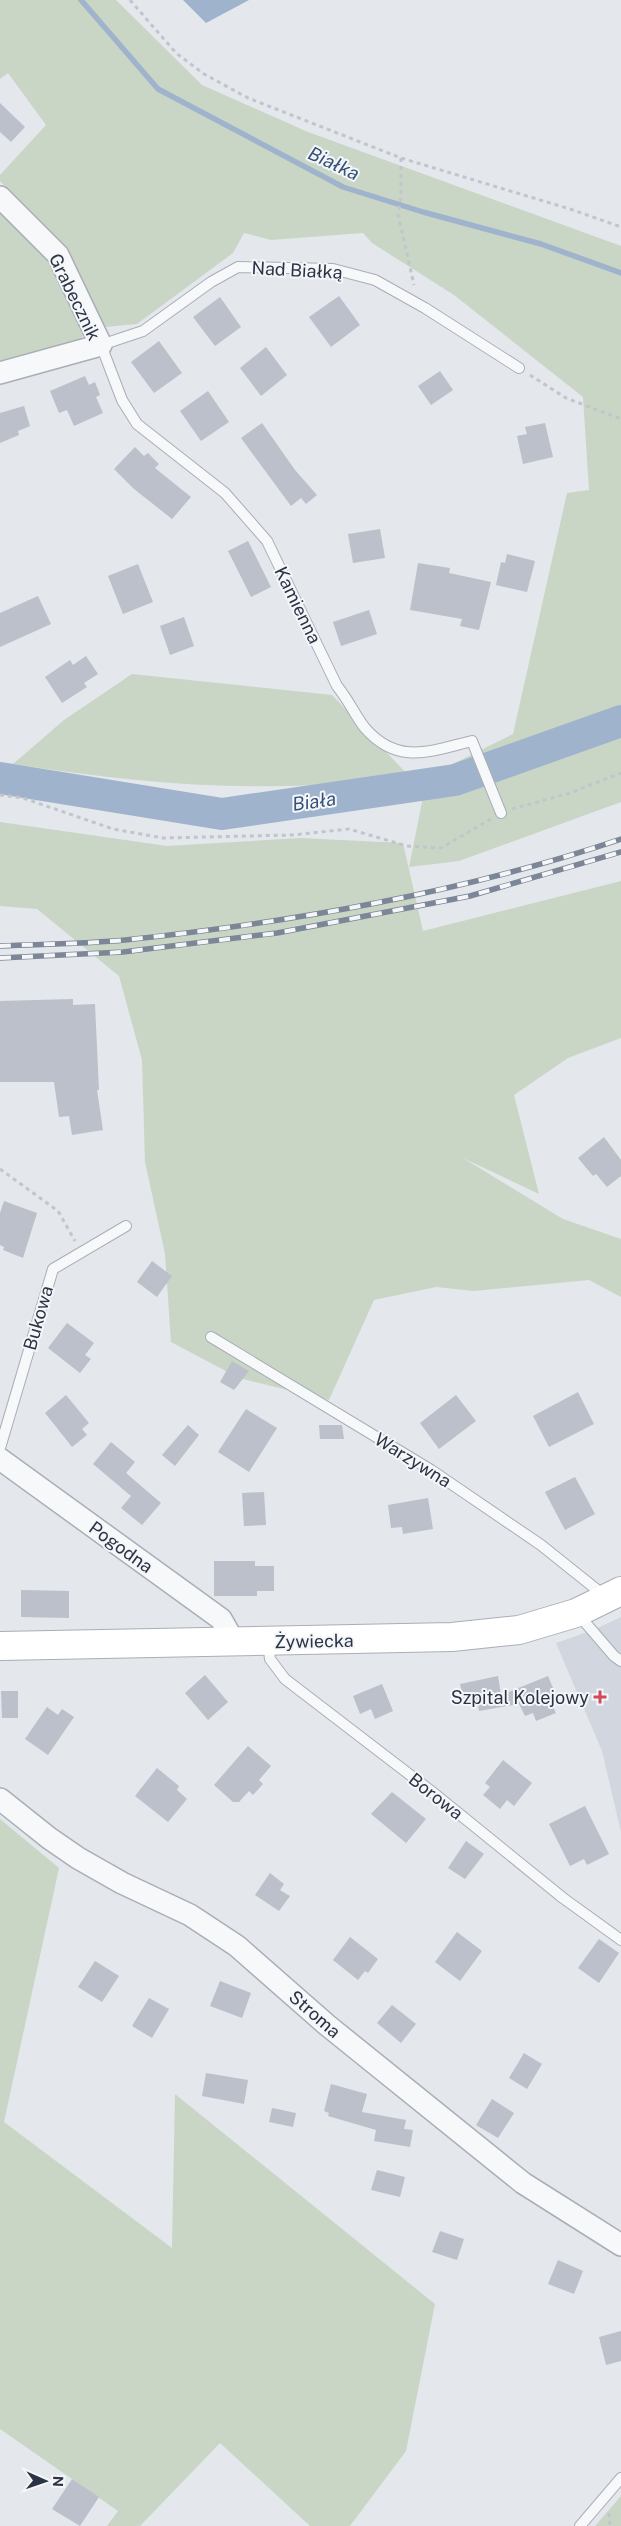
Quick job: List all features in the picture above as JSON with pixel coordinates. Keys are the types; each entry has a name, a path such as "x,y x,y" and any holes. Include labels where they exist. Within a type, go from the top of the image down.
{"main road":[{"name":"Żywiecka","path":"0,1646 452,1638 519,1630 576,1613 614,1594"}],"street":[{"name":"Grabecznik","path":"0,197 58,255 101,345 0,372"},
{"name":"Pogodna","path":"0,1459 221,1619 234,1642"},
{"name":"Stroma","path":"0,1799 48,1838 78,1858 122,1883 190,1915 238,1946 327,2025 523,2183 621,2245"}],"lane":[{"name":"Nad Białką","path":"101,345 143,331 211,282 238,267 333,269 375,280 418,304 519,368"},
{"name":"Kamienna","path":"101,345 122,400 137,424 225,493 266,540 337,686 351,703 365,728 384,743 417,755 472,741 501,813"},
{"name":"Bukowa","path":"0,1448 53,1269 126,1226"},
{"name":"Warzywna","path":"210,1337 431,1470 614,1594"},
{"path":"576,1613 614,1656 621,1661"},
{"name":"Borowa","path":"268,1642 270,1659 285,1679 431,1791 563,1898 621,1940"},
{"path":"580,2526 621,2478"}],"path":[{"path":"130,0 176,53 204,74 248,98 401,158 570,209 621,227"},
{"path":"401,158 401,195 398,214 418,304"},
{"path":"519,368 566,398 621,419"},
{"path":"0,795 23,798 113,829 163,838 292,835 349,829 407,846 441,848 501,813 570,792 621,773"},
{"path":"0,1168 58,1211 81,1252"}],"shaded area":[{"name":"Szpital Kolejowy","path":"621,1617 621,1832 602,1751 556,1643 593,1630"}],"green space":[{"path":"0,0 116,0 202,85 308,132 621,246 621,802 459,861 409,867 427,777 513,734 567,493 589,490 583,397 454,295 372,243 363,233 271,240 244,233 233,253 137,324 105,327 64,253 0,181 0,175 46,125 8,73 0,79"},
{"path":"0,206 37,241 63,279 84,323 83,336 75,346 0,363"},
{"path":"132,674 332,695 408,775 330,784 249,786 181,784 114,778 13,764 64,720"},
{"path":"0,822 167,846 300,838 403,843 423,931 621,881 621,1038 568,1058 514,1095 539,1194 463,1158 563,1219 621,1239 621,1297 589,1280 474,1291 436,1287 374,1300 329,1400 239,1378 171,1342 165,1254 145,1162 142,1060 119,976 37,909 0,906"},
{"path":"0,1819 59,1868 4,2122 172,2248 175,2094 435,2304 406,2451 350,2526 310,2526 220,2443 140,2526 107,2526 118,2511 0,2429"},
{"path":"621,2496 621,2526 595,2526"}],"water":[{"path":"183,0 249,0 206,23"}],"building":[{"path":"0,103 25,127 11,142 0,132"},
{"path":"339,296 360,325 331,347 309,317"},
{"path":"220,297 241,327 215,346 193,317"},
{"path":"159,341 182,373 154,393 131,362"},
{"path":"266,347 287,375 261,396 240,368"},
{"path":"440,371 453,390 431,405 418,386"},
{"path":"85,376 89,385 95,382 100,395 96,397 103,413 74,426 67,410 59,413 50,391"},
{"path":"208,391 229,422 201,441 180,411"},
{"path":"24,406 30,426 18,431 19,435 0,443 0,413"},
{"path":"262,423 295,470 317,495 306,504 301,498 291,506 241,438"},
{"path":"545,423 553,457 523,464 517,436 527,434 525,427"},
{"path":"135,447 144,456 148,453 159,464 155,468 191,497 172,519 134,489 114,469"},
{"path":"380,529 385,558 353,563 348,534"},
{"path":"248,541 271,587 251,597 228,551"},
{"path":"507,554 535,561 527,592 496,585 501,562 505,563"},
{"path":"418,563 450,568 449,573 491,582 479,630 460,626 462,619 410,610"},
{"path":"138,564 153,602 123,614 108,576"},
{"path":"38,596 51,624 0,647 0,613"},
{"path":"369,610 377,634 341,646 333,622"},
{"path":"184,617 194,646 170,655 160,626"},
{"path":"86,656 98,674 84,683 87,687 62,703 45,677 70,660 73,665"},
{"path":"73,999 73,1005 95,1004 99,1090 97,1090 103,1130 72,1135 69,1116 59,1117 54,1082 0,1082 0,1001"},
{"path":"604,1137 621,1160 621,1176 607,1187 596,1174 593,1176 578,1158"},
{"path":"4,1201 37,1213 23,1258 3,1250 4,1247 0,1245 0,1213"},
{"path":"152,1261 172,1276 157,1297 137,1282"},
{"path":"67,1323 94,1343 85,1355 91,1359 80,1373 48,1348"},
{"path":"232,1361 249,1371 234,1390 220,1382"},
{"path":"578,1392 594,1424 549,1447 533,1416"},
{"path":"66,1395 89,1423 82,1429 87,1435 72,1447 45,1413"},
{"path":"456,1395 476,1421 439,1449 420,1423"},
{"path":"246,1409 277,1428 249,1472 218,1452"},
{"path":"188,1425 199,1435 175,1466 162,1455"},
{"path":"319,1425 342,1425 344,1439 320,1439"},
{"path":"111,1442 135,1462 126,1473 161,1503 142,1525 121,1508 131,1496 93,1464"},
{"path":"575,1477 595,1514 565,1530 545,1492"},
{"path":"264,1492 266,1525 244,1526 242,1493"},
{"path":"428,1498 433,1529 403,1534 402,1527 391,1528 388,1505"},
{"path":"214,1561 255,1561 255,1566 274,1566 274,1591 257,1591 257,1596 214,1596"},
{"path":"21,1590 69,1591 69,1618 21,1617"},
{"path":"205,1675 228,1702 208,1720 185,1693"},
{"path":"498,1676 501,1695 548,1676 558,1700 551,1703 556,1713 536,1721 533,1713 525,1716 519,1704 479,1711 478,1705 486,1702 486,1699 464,1703 460,1684"},
{"path":"382,1684 393,1711 375,1719 371,1709 360,1714 353,1696"},
{"path":"1,1691 18,1691 18,1718 2,1718"},
{"path":"47,1707 58,1715 62,1709 74,1717 48,1755 25,1739"},
{"path":"248,1746 271,1766 259,1780 263,1784 253,1795 249,1791 239,1802 233,1802 214,1785"},
{"path":"503,1760 532,1783 514,1806 507,1800 500,1809 483,1795 490,1787 485,1783"},
{"path":"157,1768 179,1786 177,1790 187,1799 168,1822 135,1796"},
{"path":"392,1792 426,1819 406,1843 371,1814"},
{"path":"585,1806 609,1854 587,1865 584,1859 570,1866 549,1824"},
{"path":"466,1841 484,1854 465,1879 448,1868"},
{"path":"270,1873 284,1884 280,1890 290,1896 279,1911 255,1895"},
{"path":"457,1932 482,1951 460,1981 435,1962"},
{"path":"350,1937 378,1959 368,1973 365,1971 358,1980 333,1960"},
{"path":"599,1939 619,1953 599,1983 578,1968"},
{"path":"95,1961 119,1976 102,2002 78,1987"},
{"path":"220,1981 251,1993 242,2018 210,2006"},
{"path":"149,1998 169,2009 152,2038 132,2026"},
{"path":"392,2005 416,2024 401,2043 377,2023"},
{"path":"524,2053 542,2064 527,2089 509,2078"},
{"path":"206,2073 248,2080 244,2104 202,2096"},
{"path":"331,2084 367,2094 362,2112 406,2120 404,2129 413,2130 410,2147 374,2141 376,2130 328,2116 329,2113 324,2111"},
{"path":"492,2099 514,2113 498,2138 476,2125"},
{"path":"272,2108 296,2113 293,2127 269,2122"},
{"path":"377,2170 405,2177 400,2197 371,2190"},
{"path":"440,2231 464,2239 457,2260 432,2252"},
{"path":"558,2260 583,2271 574,2294 548,2284"},
{"path":"621,2331 621,2361 606,2365 599,2337"},
{"path":"72,2479 99,2497 80,2526 52,2509"}],"waterway":[{"name":"Białka","path":"81,0 158,89 343,187 423,212 541,244 621,273"},
{"name":"Biała","path":"0,778 222,814 455,780 621,721"}],"railway":[{"path":"0,946 125,940 188,933 314,914 376,903 500,875 621,839"},
{"path":"0,958 123,952 277,933 470,896 621,852"}],"place":[{"name":"Szpital Kolejowy","path":"600,1697"}]}
